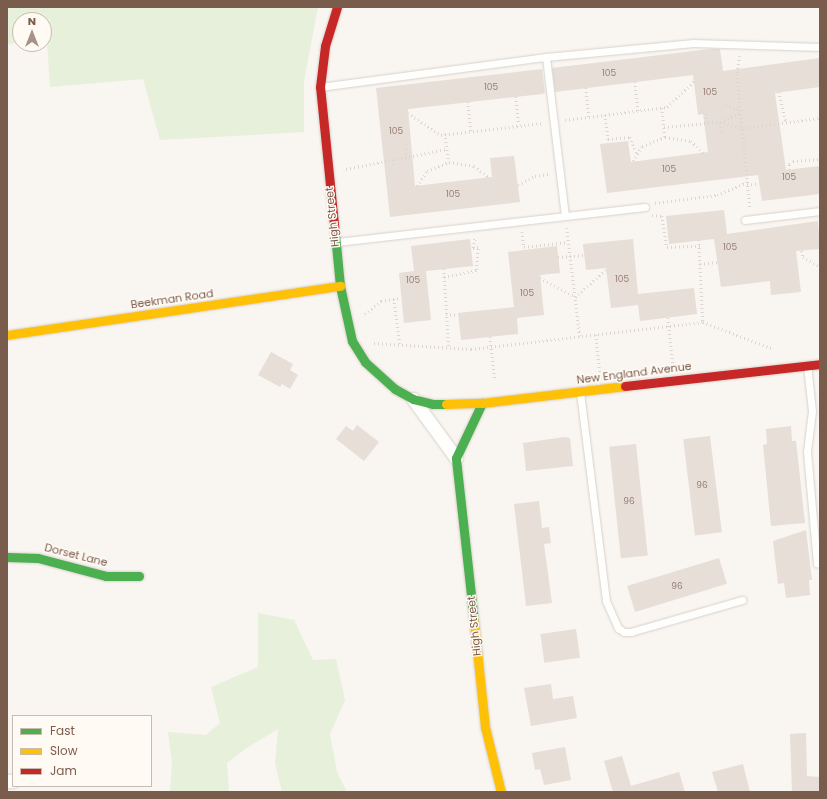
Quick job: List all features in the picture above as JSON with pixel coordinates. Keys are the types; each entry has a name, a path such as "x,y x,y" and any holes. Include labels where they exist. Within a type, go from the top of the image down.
{"street":[{"name":"High Street","path":"337,7 325,46 320,87 340,286 352,341 365,362 379,377 413,399 456,458 485,727 501,792"},
{"name":"Beekman Road","path":"7,336 340,286"},
{"name":"New England Avenue","path":"450,405 482,403 820,364"},
{"name":"High Street","path":"413,399 450,405"},
{"path":"456,458 482,403"},
{"name":"Dorset Lane","path":"7,557 38,558 106,576 139,576"}],"lane":[{"path":"320,87 546,57 693,42 820,47"},
{"path":"546,57 565,216"},
{"path":"335,242 645,207"},
{"path":"748,219 820,212"},
{"path":"807,365 812,411 807,452 817,564"},
{"path":"580,392 606,601 618,628 624,632 631,632 742,600"}],"path":[{"path":"741,43 737,74 747,183 748,219"},
{"path":"635,82 638,111"},
{"path":"586,88 589,117"},
{"path":"780,92 786,122"},
{"path":"516,97 520,125"},
{"path":"468,102 471,131"},
{"path":"726,104 733,108 740,108"},
{"path":"662,108 665,137"},
{"path":"720,122 740,113"},
{"path":"706,114 707,123"},
{"path":"605,115 609,143"},
{"path":"664,127 720,122 742,128 820,118"},
{"path":"720,122 721,132"},
{"path":"445,134 449,162"},
{"path":"608,139 630,137 636,153"},
{"path":"633,161 636,153 652,140 665,137 691,141 703,153"},
{"path":"406,149 407,157"},
{"path":"339,170 447,149"},
{"path":"789,170 789,164 793,161 820,159"},
{"path":"393,160 394,167"},
{"path":"417,186 427,171 449,162 474,166 488,177"},
{"path":"518,184 535,176 560,172"},
{"path":"700,246 667,247 662,216 654,217 645,207 655,203 717,195 747,183 759,183"},
{"path":"565,216 580,337"},
{"path":"521,221 524,247 568,242"},
{"path":"699,240 703,322"},
{"path":"444,277 476,270 478,247 471,248"},
{"path":"802,251 803,257 820,266"},
{"path":"558,257 585,254"},
{"path":"700,264 717,262"},
{"path":"444,269 449,348"},
{"path":"575,297 606,270"},
{"path":"540,278 575,297"},
{"path":"359,316 381,301 400,298"},
{"path":"394,299 400,344"},
{"path":"446,314 458,315"},
{"path":"668,318 674,381"},
{"path":"370,342 449,348 491,347 703,322 771,348"},
{"path":"596,335 602,389"},
{"path":"490,337 495,380"}],"green space":[{"path":"7,7 318,7 304,81 304,132 160,140 143,79 50,87 48,52 52,52 52,12 12,12 12,44 7,44"},
{"path":"258,613 294,620 313,660 336,659 345,700 330,734 337,772 347,792 282,792 275,763 278,729 248,747 227,763 229,792 170,792 172,763 168,732 206,735 220,723 211,687 258,667"}],"building":[{"path":"720,49 723,71 820,58 820,87 775,93 786,170 820,166 820,194 762,201 758,175 607,193 600,144 628,141 631,162 708,152 703,114 698,115 693,75 555,92 552,68"},
{"path":"542,69 545,93 542,94 408,109 415,186 492,177 490,158 514,156 520,202 390,217 376,88"},
{"path":"724,210 727,234 818,221 820,249 796,251 801,292 771,295 770,281 721,287 714,239 669,244 666,216"},
{"path":"470,239 473,266 426,271 431,320 404,323 399,273 414,271 411,246"},
{"path":"633,239 638,294 694,288 697,314 640,321 638,305 611,308 606,268 586,270 583,244"},
{"path":"557,246 560,273 540,275 544,315 517,318 518,334 461,340 458,313 514,307 508,252"},
{"path":"271,352 293,364 290,370 298,375 290,389 282,384 280,387 258,375"},
{"path":"357,425 379,442 364,461 336,439 346,426 353,431"},
{"path":"791,426 792,441 796,441 805,523 771,526 763,445 767,444 766,429"},
{"path":"710,436 722,532 695,536 683,439"},
{"path":"565,437 570,438 573,466 526,471 523,443"},
{"path":"636,444 648,555 621,558 609,447"},
{"path":"539,501 542,528 549,527 551,543 544,544 552,603 526,606 514,504"},
{"path":"806,530 812,580 809,580 810,595 786,598 784,583 778,584 773,541"},
{"path":"719,558 727,584 635,612 627,586"},
{"path":"576,629 580,658 544,663 540,634"},
{"path":"551,684 553,699 573,696 577,718 531,726 524,688"},
{"path":"806,733 807,776 820,777 820,792 792,792 790,734"},
{"path":"565,747 571,780 544,785 540,769 535,770 532,753"},
{"path":"622,756 631,786 679,772 685,792 613,792 604,761"},
{"path":"743,764 750,792 718,792 712,772"}],"traffic: fast":[{"path":"335,234 340,286 352,341 365,362 395,389 413,399 433,404 446,404"},
{"path":"474,622 456,458 482,403"},
{"path":"7,557 38,558 106,576 139,576"}],"traffic: slow":[{"path":"7,335 340,286"},
{"path":"446,404 482,403 625,386"},
{"path":"474,622 485,727 501,792"}],"traffic: jam":[{"path":"335,234 320,87 325,46 337,7"},
{"path":"625,386 820,364"}]}
